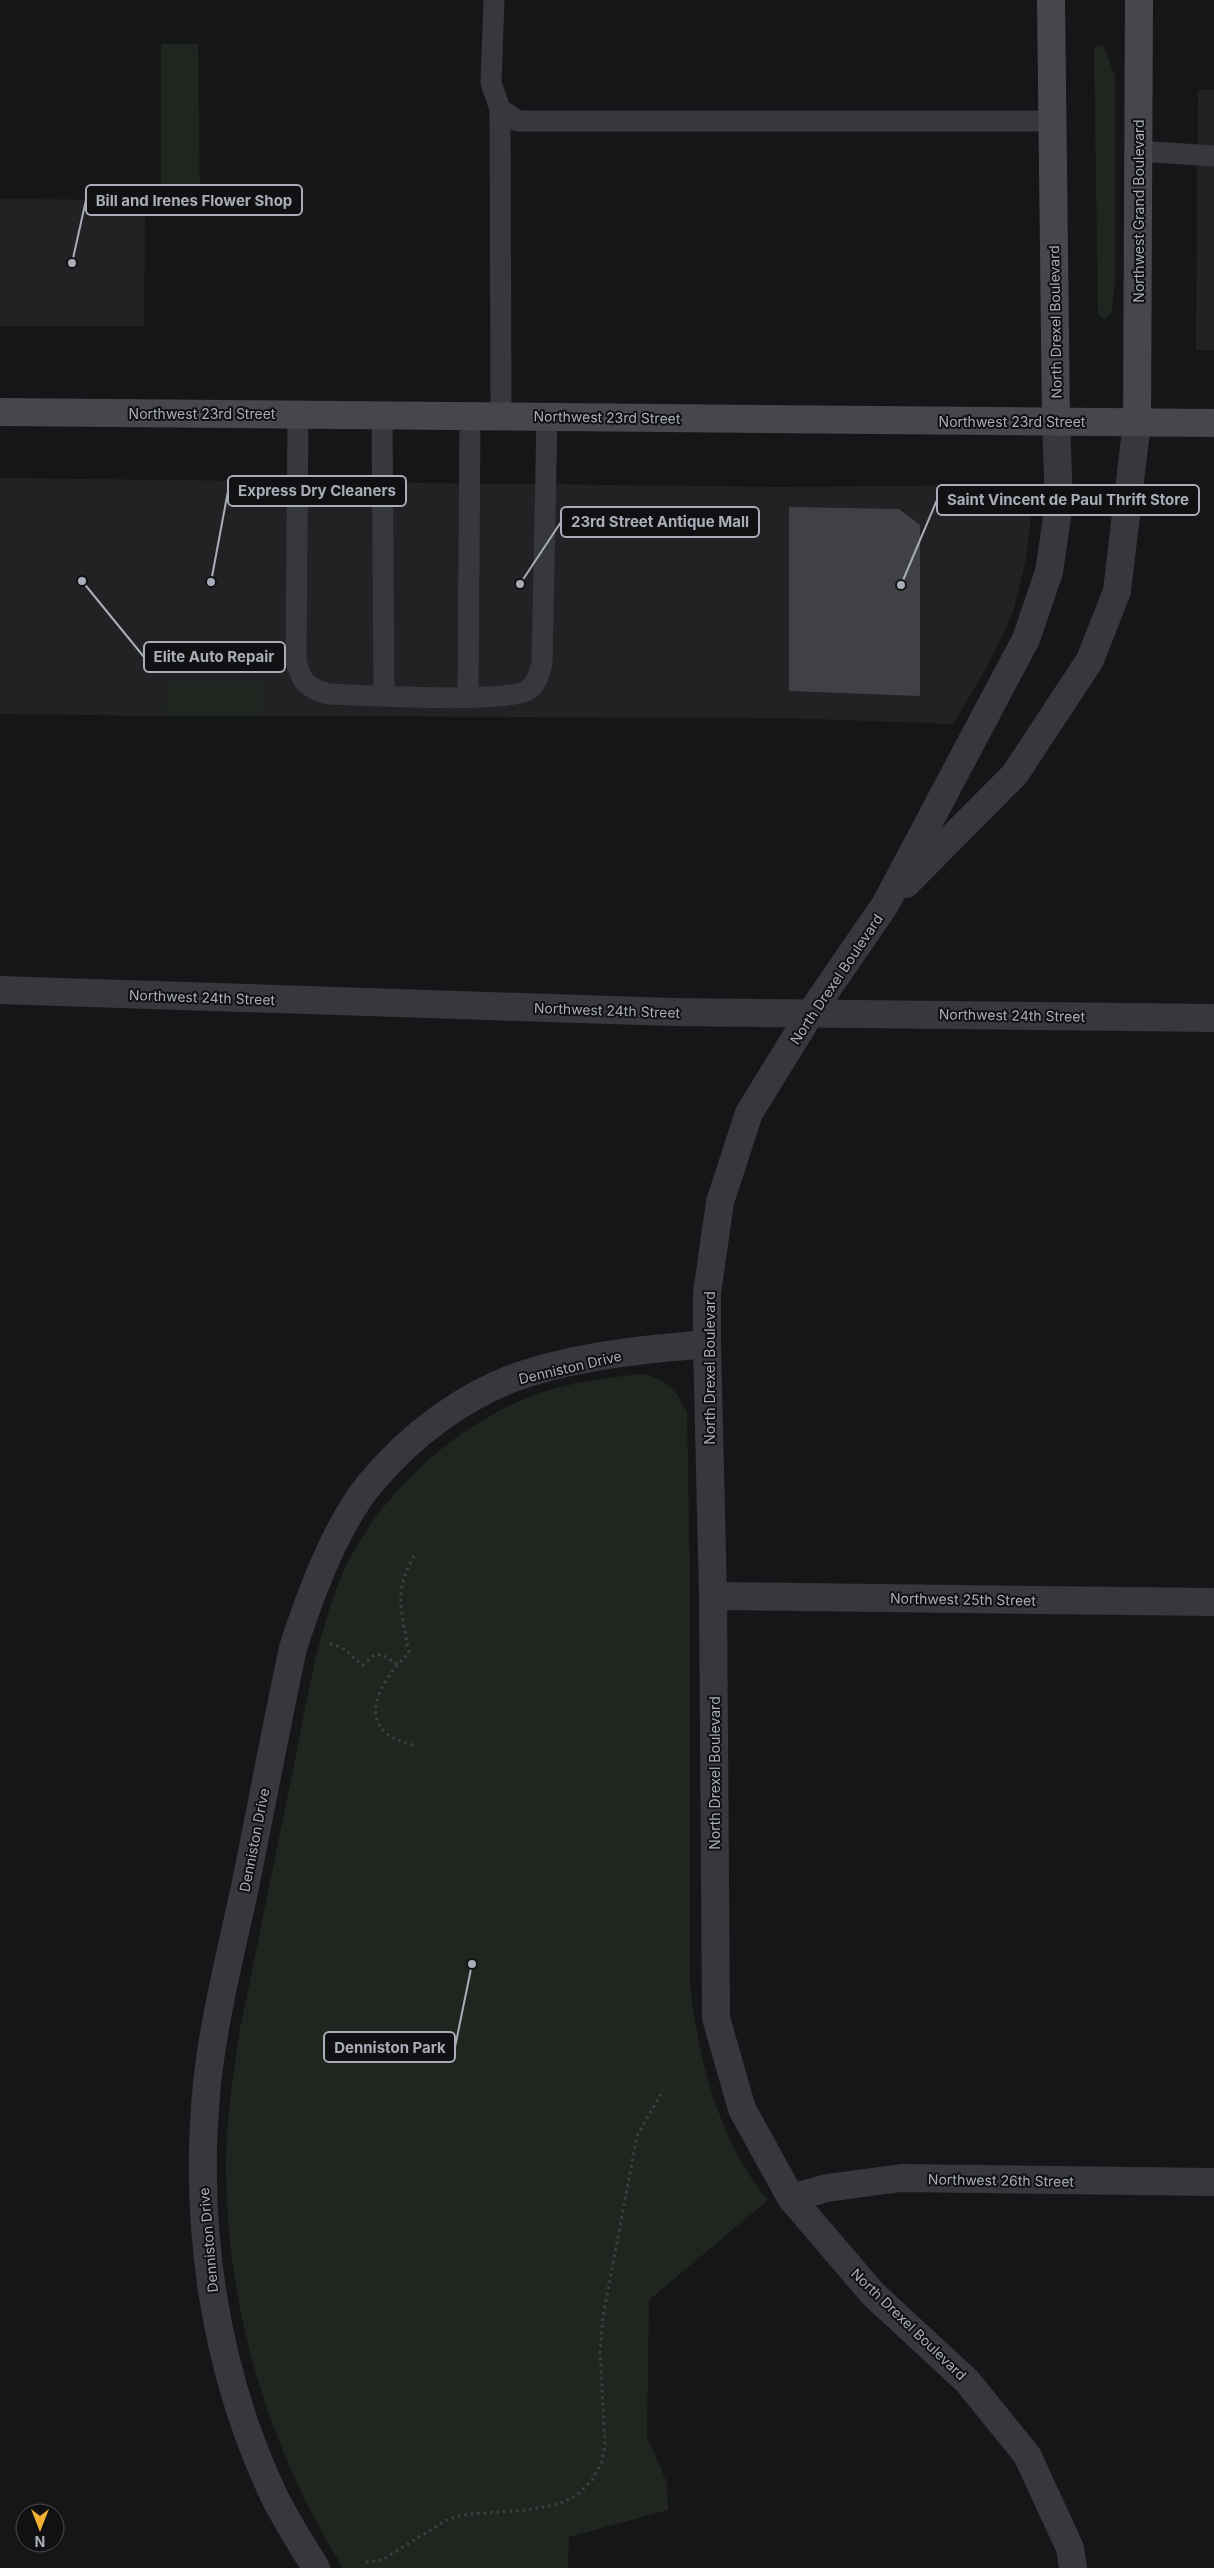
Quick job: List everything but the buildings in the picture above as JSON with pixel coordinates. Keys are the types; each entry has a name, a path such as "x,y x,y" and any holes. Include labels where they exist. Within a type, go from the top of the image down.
{"main road":[{"name":"North Drexel Boulevard","path":"1051,0 1056,421"},
{"name":"Northwest Grand Boulevard","path":"1137,422 1139,0"},
{"name":"Northwest 23rd Street","path":"0,412 1214,423"}],"street":[{"path":"1133,0 1139,0"},
{"name":"North Drexel Boulevard","path":"1056,421 1059,504 1049,572 1026,639 885,905 810,1014 749,1113 720,1202 707,1294 707,1344 713,1596 716,2018 742,2109 791,2198 873,2294 968,2381 1027,2455 1070,2548 1073,2568"},
{"name":"North Drexel Boulevard","path":"885,905 1015,774 1090,660 1117,591 1137,422"},
{"name":"Northwest 24th Street","path":"0,990 672,1012 1214,1018"},
{"name":"Denniston Drive","path":"316,2568 275,2498 244,2422 227,2366 213,2298 204,2227 202,2192 204,2121 211,2051 293,1648 305,1610 350,1514 369,1485 404,1448 432,1425 491,1388 528,1373 615,1355 707,1344"},
{"name":"Northwest 25th Street","path":"713,1596 1214,1602"},
{"name":"Northwest 26th Street","path":"791,2198 827,2188 901,2178 1214,2182"}],"lane":[{"path":"494,0 492,83 500,109 501,416"},
{"path":"500,109 518,121 1053,121"},
{"path":"1138,151 1214,156"},
{"path":"298,414 296,661 301,680 313,690 328,694 468,697 508,696 528,690 538,678 542,664 547,417"},
{"path":"382,414 384,695"},
{"path":"468,697 470,416"}],"path":[{"path":"412,1745 398,1742 386,1735 377,1721 380,1688 397,1664 409,1653 400,1611 399,1592 405,1571 416,1553"},
{"path":"293,1648 321,1643 345,1647 354,1659 363,1664 373,1656 381,1654 397,1664"},
{"path":"366,2562 382,2560 448,2519 469,2514 527,2510 559,2504 577,2495 593,2480 602,2461 605,2444 600,2352 603,2317 637,2136 663,2090"}],"shaded area":[{"path":"161,44 198,44 200,201 161,200"},
{"path":"1097,45 1104,47 1115,76 1115,284 1111,314 1104,320 1098,313 1094,50"},
{"path":"1198,90 1214,90 1214,350 1196,350"},
{"path":"0,199 145,200 144,326 0,326"},
{"path":"0,478 781,487 1024,485 1032,509 1026,559 1013,612 993,655 954,724 784,718 261,716 261,682 166,682 164,716 0,714"},
{"path":"166,682 262,682 261,716 164,716"},
{"path":"641,1374 657,1378 669,1386 687,1412 690,1584 690,1981 693,2009 698,2038 713,2097 736,2152 751,2178 768,2200 649,2300 647,2436 667,2483 668,2510 569,2537 568,2568 343,2568 317,2523 294,2476 274,2428 257,2379 244,2328 235,2277 226,2173 228,2121 239,2034 317,1654 338,1584 353,1552 373,1520 397,1491 424,1464 454,1439 486,1418 519,1401 574,1384"}],"place":[{"name":"Bill and Irenes Flower Shop","path":"72,263"},
{"name":"Elite Auto Repair","path":"82,581"},
{"name":"Express Dry Cleaners","path":"211,582"},
{"name":"23rd Street Antique Mall","path":"520,584"},
{"name":"Saint Vincent de Paul Thrift Store","path":"901,585"},
{"name":"Denniston Park","path":"472,1964"}]}
